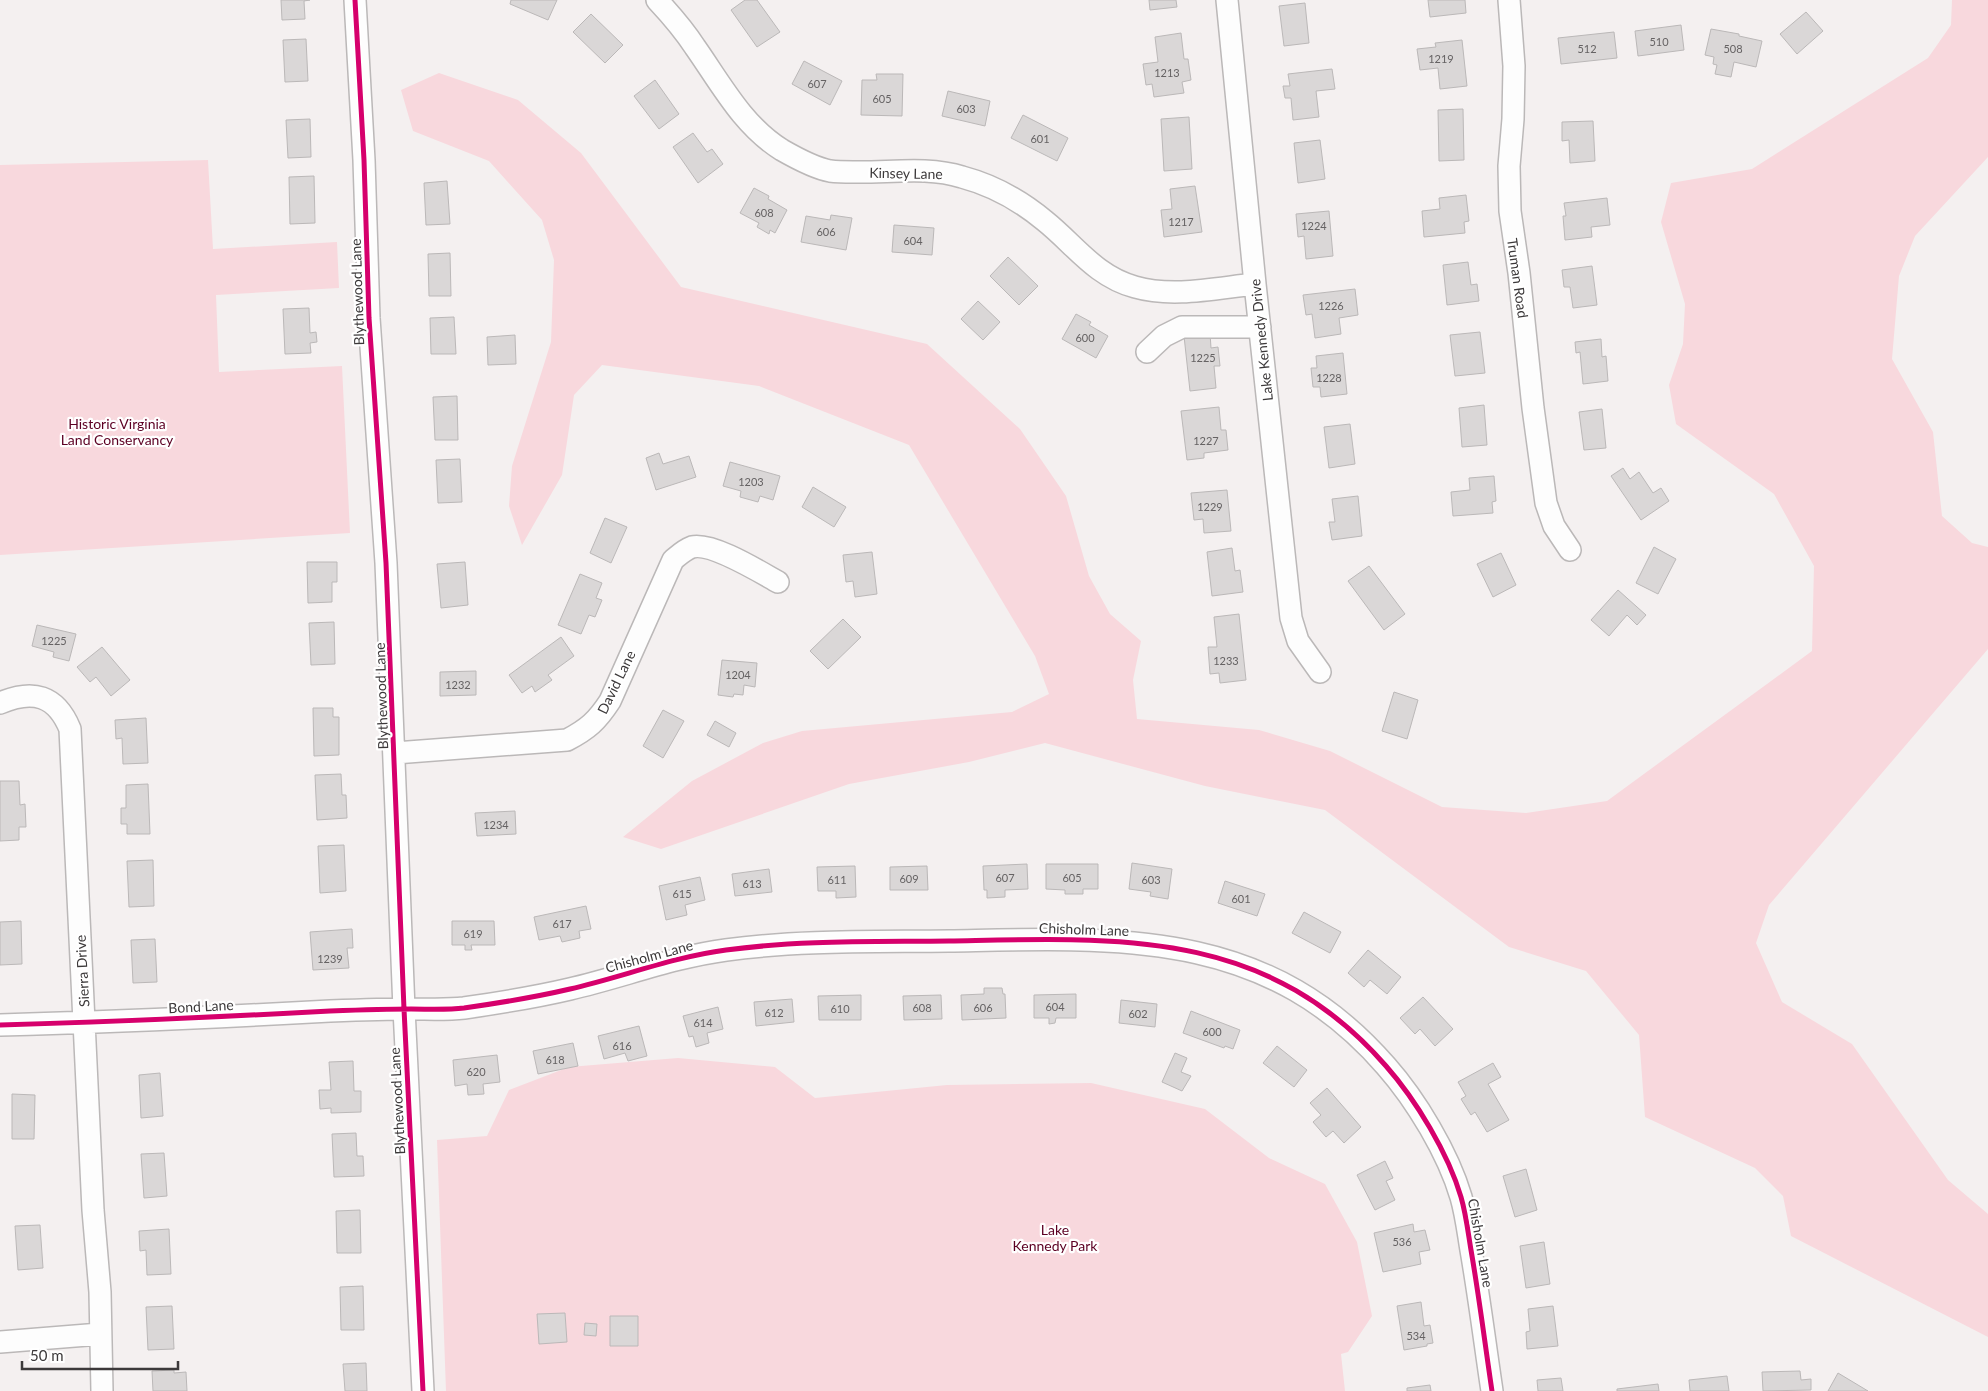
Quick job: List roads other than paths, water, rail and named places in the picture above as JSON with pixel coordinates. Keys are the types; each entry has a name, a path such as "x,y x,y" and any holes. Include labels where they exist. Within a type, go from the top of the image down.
{"street":[{"name":"Blythewood Lane","path":"355,0 364,160 369,318 386,563 404,1009 423,1391"},
{"name":"Kinsey Lane","path":"657,0 694,44 742,115 763,136 782,150 808,163 831,171 879,173 932,172 960,176 988,186 1008,196 1044,220 1090,264 1111,278 1135,287 1154,291 1180,291 1255,284"},
{"name":"Lake Kennedy Drive","path":"1227,0 1291,618 1298,641 1320,672"},
{"name":"Truman Road","path":"1509,0 1514,66 1513,119 1509,166 1510,211 1546,503 1554,526 1570,550"},
{"path":"1147,352 1164,336 1182,327 1260,327"},
{"name":"David Lane","path":"395,753 567,740 584,731 599,718 610,701 673,560 682,552 694,547 706,548 747,564 778,582"},
{"name":"Sierra Drive","path":"0,704 11,699 29,696 44,699 58,706 64,714 70,729 93,1210 100,1292 102,1391"},
{"name":"Chisholm Lane","path":"404,1009 459,1008 570,989 692,956 725,950 787,944 863,940 1046,939 1143,942 1188,949 1231,961 1261,972 1304,995 1331,1013 1370,1047 1414,1100 1445,1157 1461,1197 1478,1286 1492,1391"},
{"name":"Bond Lane","path":"0,1025 404,1009"},
{"path":"0,1342 100,1334"}],"park label":[{"name":"Historic Virginia Land Conservancy","path":"117,432"},
{"name":"Lake Kennedy Park","path":"1055,1238"}]}
